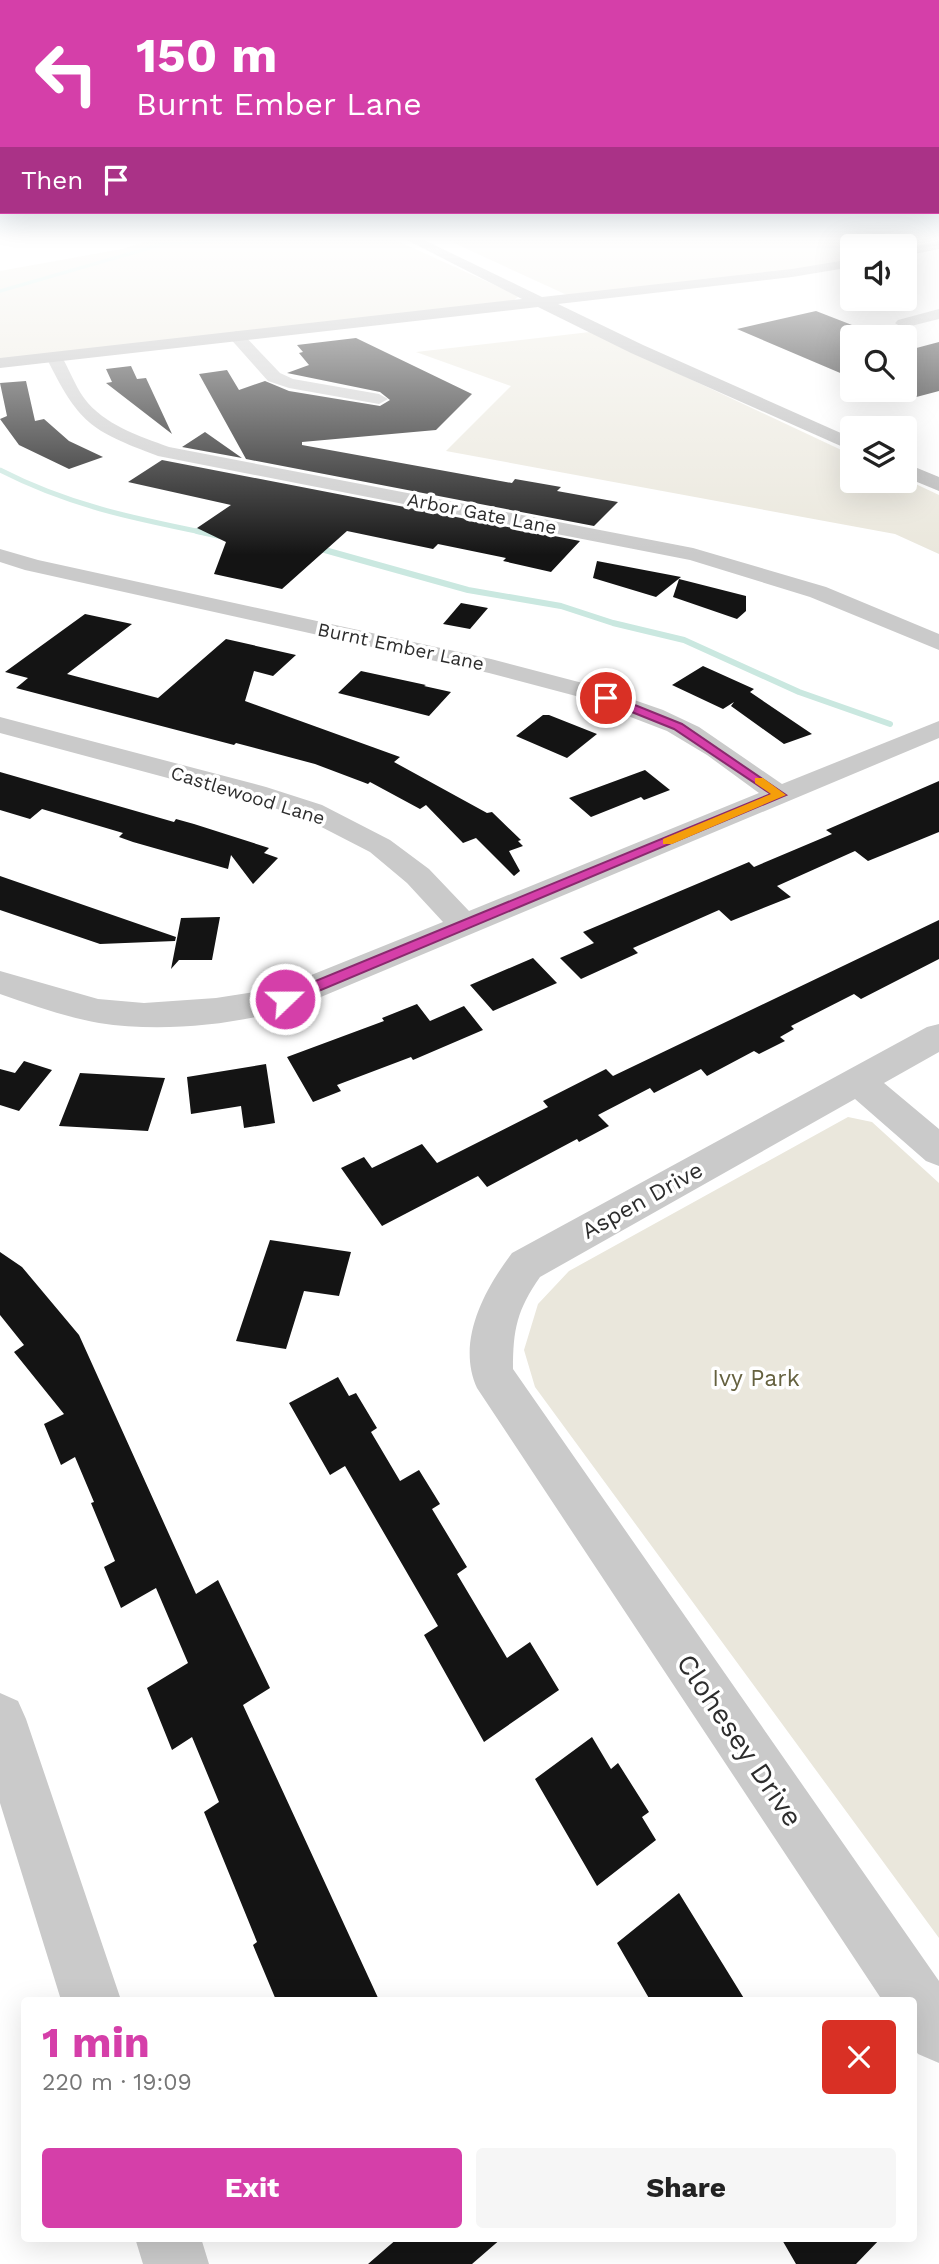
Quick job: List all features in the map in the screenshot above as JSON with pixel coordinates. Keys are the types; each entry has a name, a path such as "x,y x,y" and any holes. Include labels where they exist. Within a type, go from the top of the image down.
{"main road":[{"path":"0,363 170,344"},
{"path":"627,344 840,440"},
{"path":"662,344 840,423"},
{"path":"917,456 939,466"},
{"path":"917,475 939,485"}],"street":[{"path":"243,344 274,377 289,383 379,400"},
{"name":"Arbor Gate Lane","path":"54,357 78,404 101,425 118,435 164,452 693,554 760,572 840,600 939,643"},
{"name":"Burnt Ember Lane","path":"0,555 33,565 491,666 565,685 626,704 678,726 780,795"},
{"name":"Castlewood Lane","path":"0,724 256,793 312,811 380,846 418,876 464,925"},
{"path":"0,982 99,1011 167,1014 234,1009 285,999 939,729"},
{"name":"Aspen Drive","path":"541,1447 492,1374 492,1332 503,1295 526,1265 939,1036"},
{"path":"858,1081 939,1151"},
{"name":"Clohesey Drive","path":"541,1447 914,1997"},
{"path":"0,1719 90,1997"},
{"name":"Clohesey Drive","path":"917,2002 939,2034"},
{"path":"169,2242 176,2264"}],"green space":[{"path":"0,344 136,344 0,359"},
{"path":"489,344 615,344 840,449 840,493 917,493 917,485 939,495 939,554 895,534 446,451 511,386 416,352"},
{"name":"Ivy Park","path":"848,1117 872,1122 939,1183 939,1938 535,1387 524,1350 538,1304 569,1271"}],"building":[{"path":"368,344 472,394 436,430 302,442 302,445 512,483 515,479 561,487 557,491 618,502 594,526 246,459 199,374 227,370 239,390 265,381 289,391 380,406 390,400 380,392 287,373 309,365 299,353 303,352 297,345"},
{"path":"771,344 840,344 840,373"},
{"path":"939,344 939,391 917,397 917,348"},
{"path":"131,366 137,379 146,378 172,434 106,383 112,382 106,369"},
{"path":"26,381 35,421 44,419 69,441 103,457 69,469 19,445 0,419 7,416 0,383"},
{"path":"205,432 242,458 182,447"},
{"path":"162,460 580,541 551,572 503,561 506,558 438,544 433,549 347,531 282,589 214,574 226,542 197,528 231,505 128,482"},
{"path":"597,561 681,577 656,597 593,578"},
{"path":"679,579 746,596 746,611 737,619 673,597"},
{"path":"461,603 488,608 470,629 443,624"},
{"path":"85,614 132,624 67,674 158,698 226,639 296,655 273,676 254,671 245,701 400,757 394,762 487,813 492,812 521,840 518,841 523,846 509,851 520,871 514,876 476,838 463,843 426,805 420,809 370,782 368,784 315,764 236,743 234,745 16,688 28,678 5,672"},
{"path":"703,666 754,689 750,692 812,734 784,744 731,706 734,702 723,709 672,685"},
{"path":"361,671 451,692 429,716 338,693"},
{"path":"543,715 597,734 567,758 516,736"},
{"path":"645,770 670,790 644,800 641,797 591,817 569,798"},
{"path":"0,772 174,822 176,819 194,824 269,848 264,853 278,858 253,884 231,855 228,869 133,842 119,837 123,833 42,809 30,819 0,810"},
{"path":"939,781 939,832 868,861 855,851 777,886 791,897 731,921 719,910 633,948 638,953 581,979 560,958 594,943 583,932 749,862 754,867 832,834 826,830"},
{"path":"0,876 176,937 175,941 100,944 0,910"},
{"path":"220,917 212,960 179,960 171,969 181,918"},
{"path":"939,920 939,959 861,999 854,994 791,1026 794,1029 780,1037 785,1041 759,1054 754,1051 707,1076 701,1069 654,1093 650,1088 598,1115 609,1126 579,1142 577,1139 487,1187 478,1176 382,1226 341,1168 364,1157 372,1168 422,1144 437,1163 548,1107 543,1101 606,1069 613,1076"},
{"path":"533,958 557,983 493,1011 470,985"},
{"path":"417,1004 430,1021 464,1006 483,1030 413,1060 411,1057 337,1085 341,1091 313,1102 287,1057 384,1021 382,1018"},
{"path":"24,1061 52,1070 19,1111 0,1105 0,1069 15,1073"},
{"path":"266,1064 275,1123 244,1128 241,1106 191,1114 187,1077"},
{"path":"80,1073 165,1078 148,1131 59,1126"},
{"path":"270,1240 351,1252 339,1296 304,1291 286,1349 236,1341"},
{"path":"0,1252 22,1267 79,1335 196,1594 218,1580 270,1688 243,1705 378,1997 275,1997 253,1945 257,1942 204,1812 219,1802 192,1737 172,1750 147,1688 188,1663 156,1588 121,1608 104,1567 115,1561 91,1503 94,1502 75,1457 61,1465 44,1424 64,1414 14,1352 24,1345 0,1315"},
{"path":"338,1377 349,1396 356,1393 377,1428 371,1432 400,1481 419,1470 440,1504 432,1509 467,1567 457,1574 507,1658 530,1642 559,1690 484,1742 424,1635 438,1626 345,1466 330,1475 289,1403"},
{"path":"592,1737 611,1769 618,1763 649,1812 642,1817 656,1840 597,1886 535,1779"},
{"path":"679,1893 743,1997 648,1997 617,1943"},
{"path":"393,2242 497,2242 472,2264 368,2264"},
{"path":"783,2242 877,2242 856,2264 796,2264"}],"waterway":[{"path":"0,470 76,501 126,516 206,533"},
{"path":"197,531 220,536"},
{"path":"314,547 468,590 561,606 613,623 684,640 799,692 890,724"}],"slow traffic":[{"path":"667,841 780,795 759,780"}],"route":[{"path":"285,999 780,795 678,726 606,698"}]}
